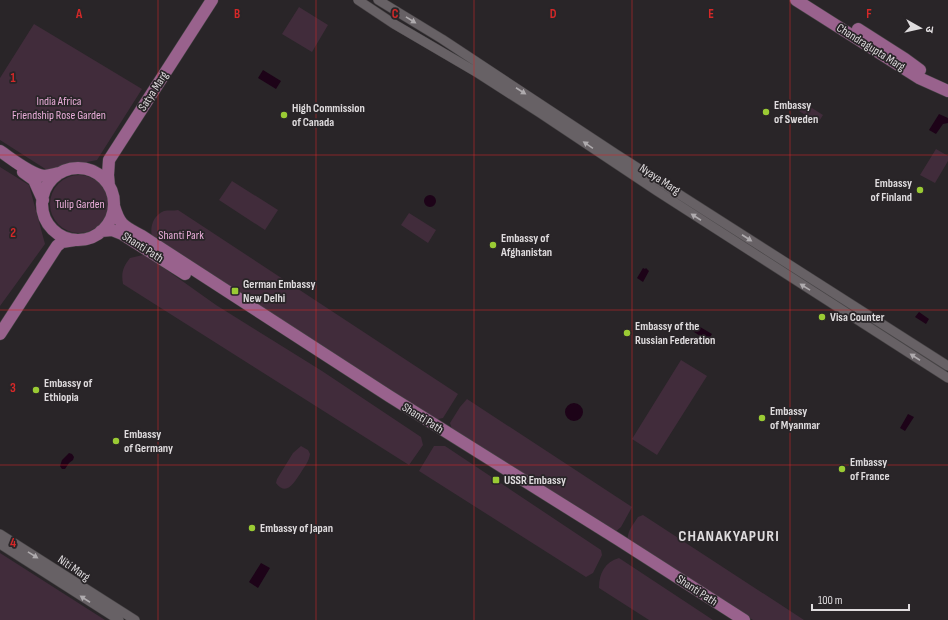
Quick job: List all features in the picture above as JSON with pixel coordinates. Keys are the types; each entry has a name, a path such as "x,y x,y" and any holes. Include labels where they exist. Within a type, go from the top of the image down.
{"main road":[{"name":"Satya Marg","path":"80,168 95,166 101,161 204,0"},
{"name":"Satya Marg","path":"109,187 109,160 212,0"},
{"name":"Chandragupta Marg","path":"796,0 919,78 948,91"},
{"name":"Chandragupta Marg","path":"811,0 906,59 923,72 948,83"},
{"path":"0,151 39,175 47,176 80,168 97,174 102,177 109,187 114,206 110,220 101,232 84,239 62,242 56,246 0,334"},
{"path":"0,156 34,180 42,200"},
{"path":"60,173 48,185 42,200 42,206 45,218 52,228 62,236 74,240"},
{"name":"Shanti Path","path":"114,206 120,221 124,226 142,236 389,396 744,620"},
{"path":"0,317 46,251 51,238 52,228"},
{"name":"Shanti Path","path":"101,232 112,230 122,234 438,436 615,546 729,620"}],"street":[{"name":"Nyaya Marg","path":"358,0 394,24 476,72 540,113 657,191 948,378"},
{"name":"Nyaya Marg","path":"378,0 442,39 616,154 948,366"},
{"name":"Niti Marg","path":"0,534 135,620"},
{"name":"Niti Marg","path":"0,544 119,620"}],"green space":[{"path":"299,7 328,25 312,52 282,34"},
{"name":"India Africa Friendship Rose Garden","path":"34,24 142,89 97,160 47,170 0,140 0,78"},
{"path":"804,103 823,115 818,123 799,111"},
{"path":"936,149 948,156 948,161 935,183 920,175"},
{"path":"0,167 29,185 45,244 0,306"},
{"name":"Tulip Garden","path":"79,175 90,177 103,188 106,193 108,204 106,215 95,228 90,231 79,233 68,231 55,220 52,215 50,204 52,193 63,180 68,177"},
{"path":"232,181 278,210 265,230 219,200"},
{"name":"Shanti Park","path":"178,210 458,394 443,418 433,420 153,240 151,232 154,219 164,211"},
{"path":"409,213 436,230 428,243 401,225"},
{"name":"Shanti Park","path":"143,255 147,256 216,305 322,371 421,437 423,445 409,465 123,284 122,273 130,258"},
{"path":"681,360 707,376 657,455 632,439"},
{"path":"467,399 632,507 621,527 614,533 453,432 450,423"},
{"path":"301,446 308,450 310,454 309,460 293,484 284,489 276,483 277,479 293,453"},
{"path":"434,446 445,446 601,550 602,555 593,573 586,577 419,471"},
{"path":"643,515 804,620 753,620 628,543 630,529 638,517"},
{"path":"0,553 105,620 0,620"},
{"path":"619,558 713,620 649,620 599,588 600,578 604,569 610,562"}],"shaded area":[{"path":"263,70 281,81 276,89 258,78"},
{"path":"939,114 948,118 948,123 943,124 936,134 929,130"},
{"path":"432,195 435,196 435,206 428,207 425,206 424,199 425,196"},
{"path":"643,268 646,268 649,271 643,282 637,278"},
{"path":"919,312 929,319 926,324 915,317"},
{"path":"695,324 712,334 708,341 691,330"},
{"path":"574,403 578,404 582,408 582,416 578,420 574,421 570,420 566,416 565,412 566,408 570,404"},
{"path":"908,414 914,417 905,431 900,428"},
{"path":"69,453 74,457 73,460 65,469 62,469 60,466 62,460"},
{"path":"261,563 270,568 258,588 249,582"}],"place":[{"name":"Embassy of Sweden","path":"766,112"},
{"name":"High Commission of Canada","path":"284,115"},
{"name":"Embassy of Finland","path":"920,190"},
{"name":"Embassy of Afghanistan","path":"493,245"},
{"name":"German Embassy New Delhi","path":"235,291"},
{"name":"Visa Counter","path":"822,317"},
{"name":"Embassy of the Russian Federation","path":"627,333"},
{"name":"Embassy of Ethiopia","path":"36,390"},
{"name":"Embassy of Myanmar","path":"762,418"},
{"name":"Embassy of Germany","path":"116,441"},
{"name":"Embassy of France","path":"842,469"},
{"name":"USSR Embassy","path":"496,480"},
{"name":"Embassy of Japan","path":"252,528"}],"district":[{"name":"CHANAKYAPURI","path":"729,535"}]}
